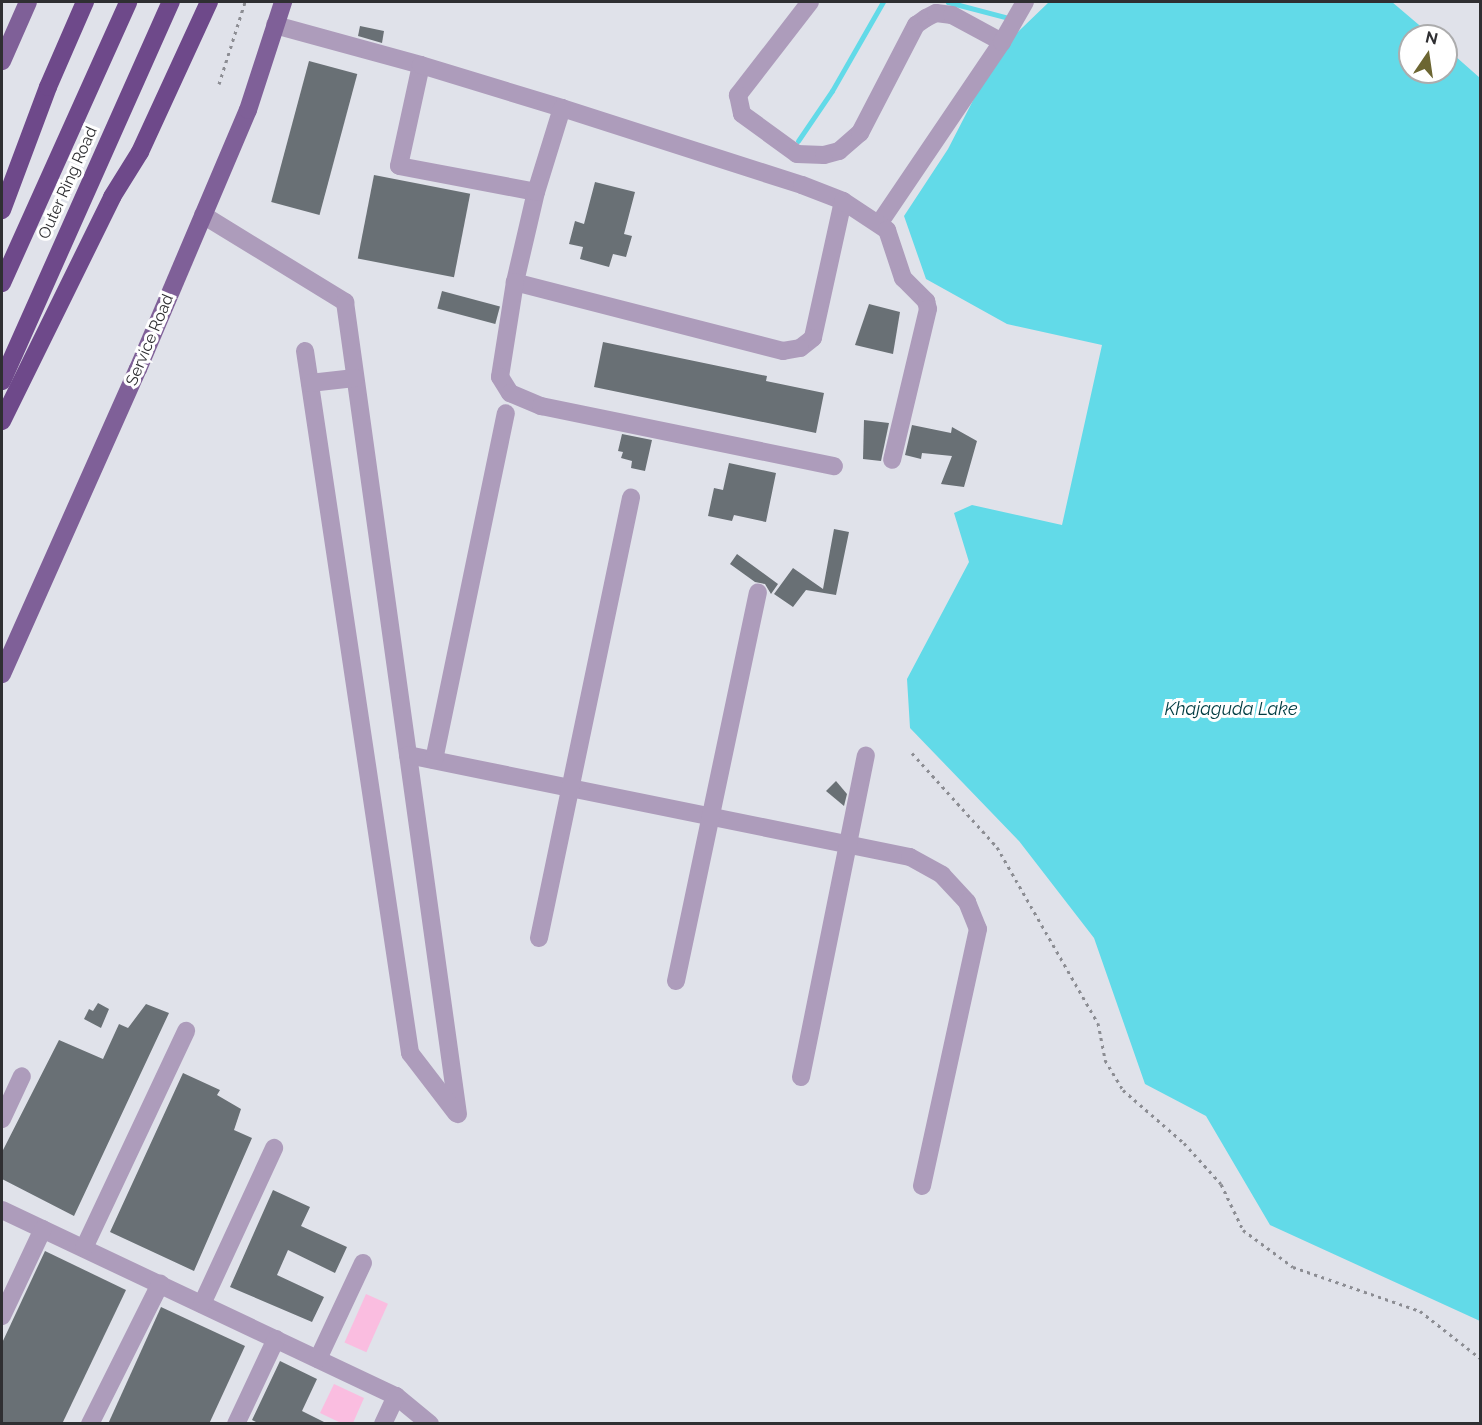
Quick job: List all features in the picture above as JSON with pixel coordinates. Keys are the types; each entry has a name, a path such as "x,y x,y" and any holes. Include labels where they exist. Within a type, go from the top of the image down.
{"highway":[{"path":"2,210 48,87 86,2"},
{"name":"Outer Ring Road","path":"2,283 128,2"},
{"name":"Outer Ring Road","path":"2,381 171,2"},
{"path":"2,421 112,197 140,152 209,2"}],"main road":[{"path":"2,61 28,2"},
{"name":"Service Road","path":"2,674 248,110 283,2"}],"street":[{"path":"810,2 738,95 742,114 797,154 824,155 839,151 860,133 916,25 926,18 936,14 952,15 1002,42"},
{"path":"880,222 1002,42 1025,2"},
{"path":"275,25 421,65 562,108 843,201 880,222 892,239 903,278 926,301 928,309 892,460"},
{"path":"421,65 399,166 536,192"},
{"path":"562,108 536,192 515,282 500,377 510,393 541,406 834,466"},
{"path":"515,282 783,351 800,348 813,338 818,321 843,201"},
{"path":"203,216 345,302 458,1114 410,1053 305,351"},
{"path":"310,383 356,378"},
{"path":"434,760 506,413"},
{"path":"539,938 631,498"},
{"path":"676,981 758,593"},
{"path":"408,755 910,857 942,875 968,902 978,929 922,1186"},
{"path":"801,1077 866,756"},
{"path":"84,1248 186,1031"},
{"path":"2,1119 22,1076"},
{"path":"202,1304 274,1148"},
{"path":"2,1210 396,1396 430,1424"},
{"path":"2,1316 43,1229"},
{"path":"318,1359 363,1263"},
{"path":"90,1424 160,1284"},
{"path":"236,1424 276,1339"},
{"path":"382,1424 396,1396"}],"path":[{"path":"219,84 245,2"},
{"path":"912,753 997,847 1098,1023 1105,1060 1123,1090 1184,1143 1221,1184 1243,1230 1293,1268 1420,1311 1480,1358"}],"shaded area":[{"path":"366,1294 388,1304 366,1352 344,1342"},
{"path":"334,1384 364,1398 353,1423 341,1423 320,1413"}],"water":[{"name":"Khajaguda Lake","path":"1049,2 1392,2 1418,24 1398,24 1398,84 1458,84 1458,59 1480,78 1480,1321 1270,1225 1206,1116 1145,1084 1094,938 1019,841 910,728 907,679 969,562 954,513 972,505 1062,525 1102,345 1007,324 926,279 904,216 948,149 999,50"}],"building":[{"path":"360,26 384,31 382,43 358,36"},
{"path":"309,61 357,74 320,215 271,202"},
{"path":"374,175 470,194 454,277 358,258"},
{"path":"595,182 635,192 624,234 632,236 626,257 613,254 609,267 580,259 583,247 569,244 575,221 584,224"},
{"path":"442,291 500,307 495,324 437,308"},
{"path":"869,304 900,312 893,354 855,345"},
{"path":"603,342 767,376 766,381 824,393 816,433 594,387"},
{"path":"864,420 889,423 881,461 863,459"},
{"path":"912,425 951,433 952,427 977,441 964,487 941,484 952,456 922,453 921,459 905,455"},
{"path":"622,434 652,440 645,471 631,468 632,461 621,458 623,452 618,451"},
{"path":"729,463 776,473 766,522 734,515 732,521 708,516 714,488 723,490"},
{"path":"834,529 849,532 836,595 806,590 793,607 774,594 793,568 823,589"},
{"path":"737,554 778,584 771,594 765,584 755,582 730,564"},
{"path":"836,781 847,794 844,806 826,791"},
{"path":"98,1003 109,1009 101,1028 84,1019 89,1009 93,1011"},
{"path":"146,1004 169,1013 74,1216 2,1179 2,1152 59,1040 103,1059 119,1024 128,1028"},
{"path":"183,1073 220,1090 217,1095 241,1109 234,1130 252,1138 194,1271 110,1232"},
{"path":"273,1190 310,1207 301,1226 347,1247 335,1273 288,1250 277,1275 324,1297 312,1322 230,1287"},
{"path":"45,1251 126,1290 62,1424 2,1424 2,1343"},
{"path":"161,1307 245,1346 209,1424 108,1424"},
{"path":"280,1361 317,1379 302,1411 328,1424 260,1424 252,1420"}],"waterway":[{"path":"798,141 832,91 883,2"},
{"path":"948,2 1009,18"}]}
